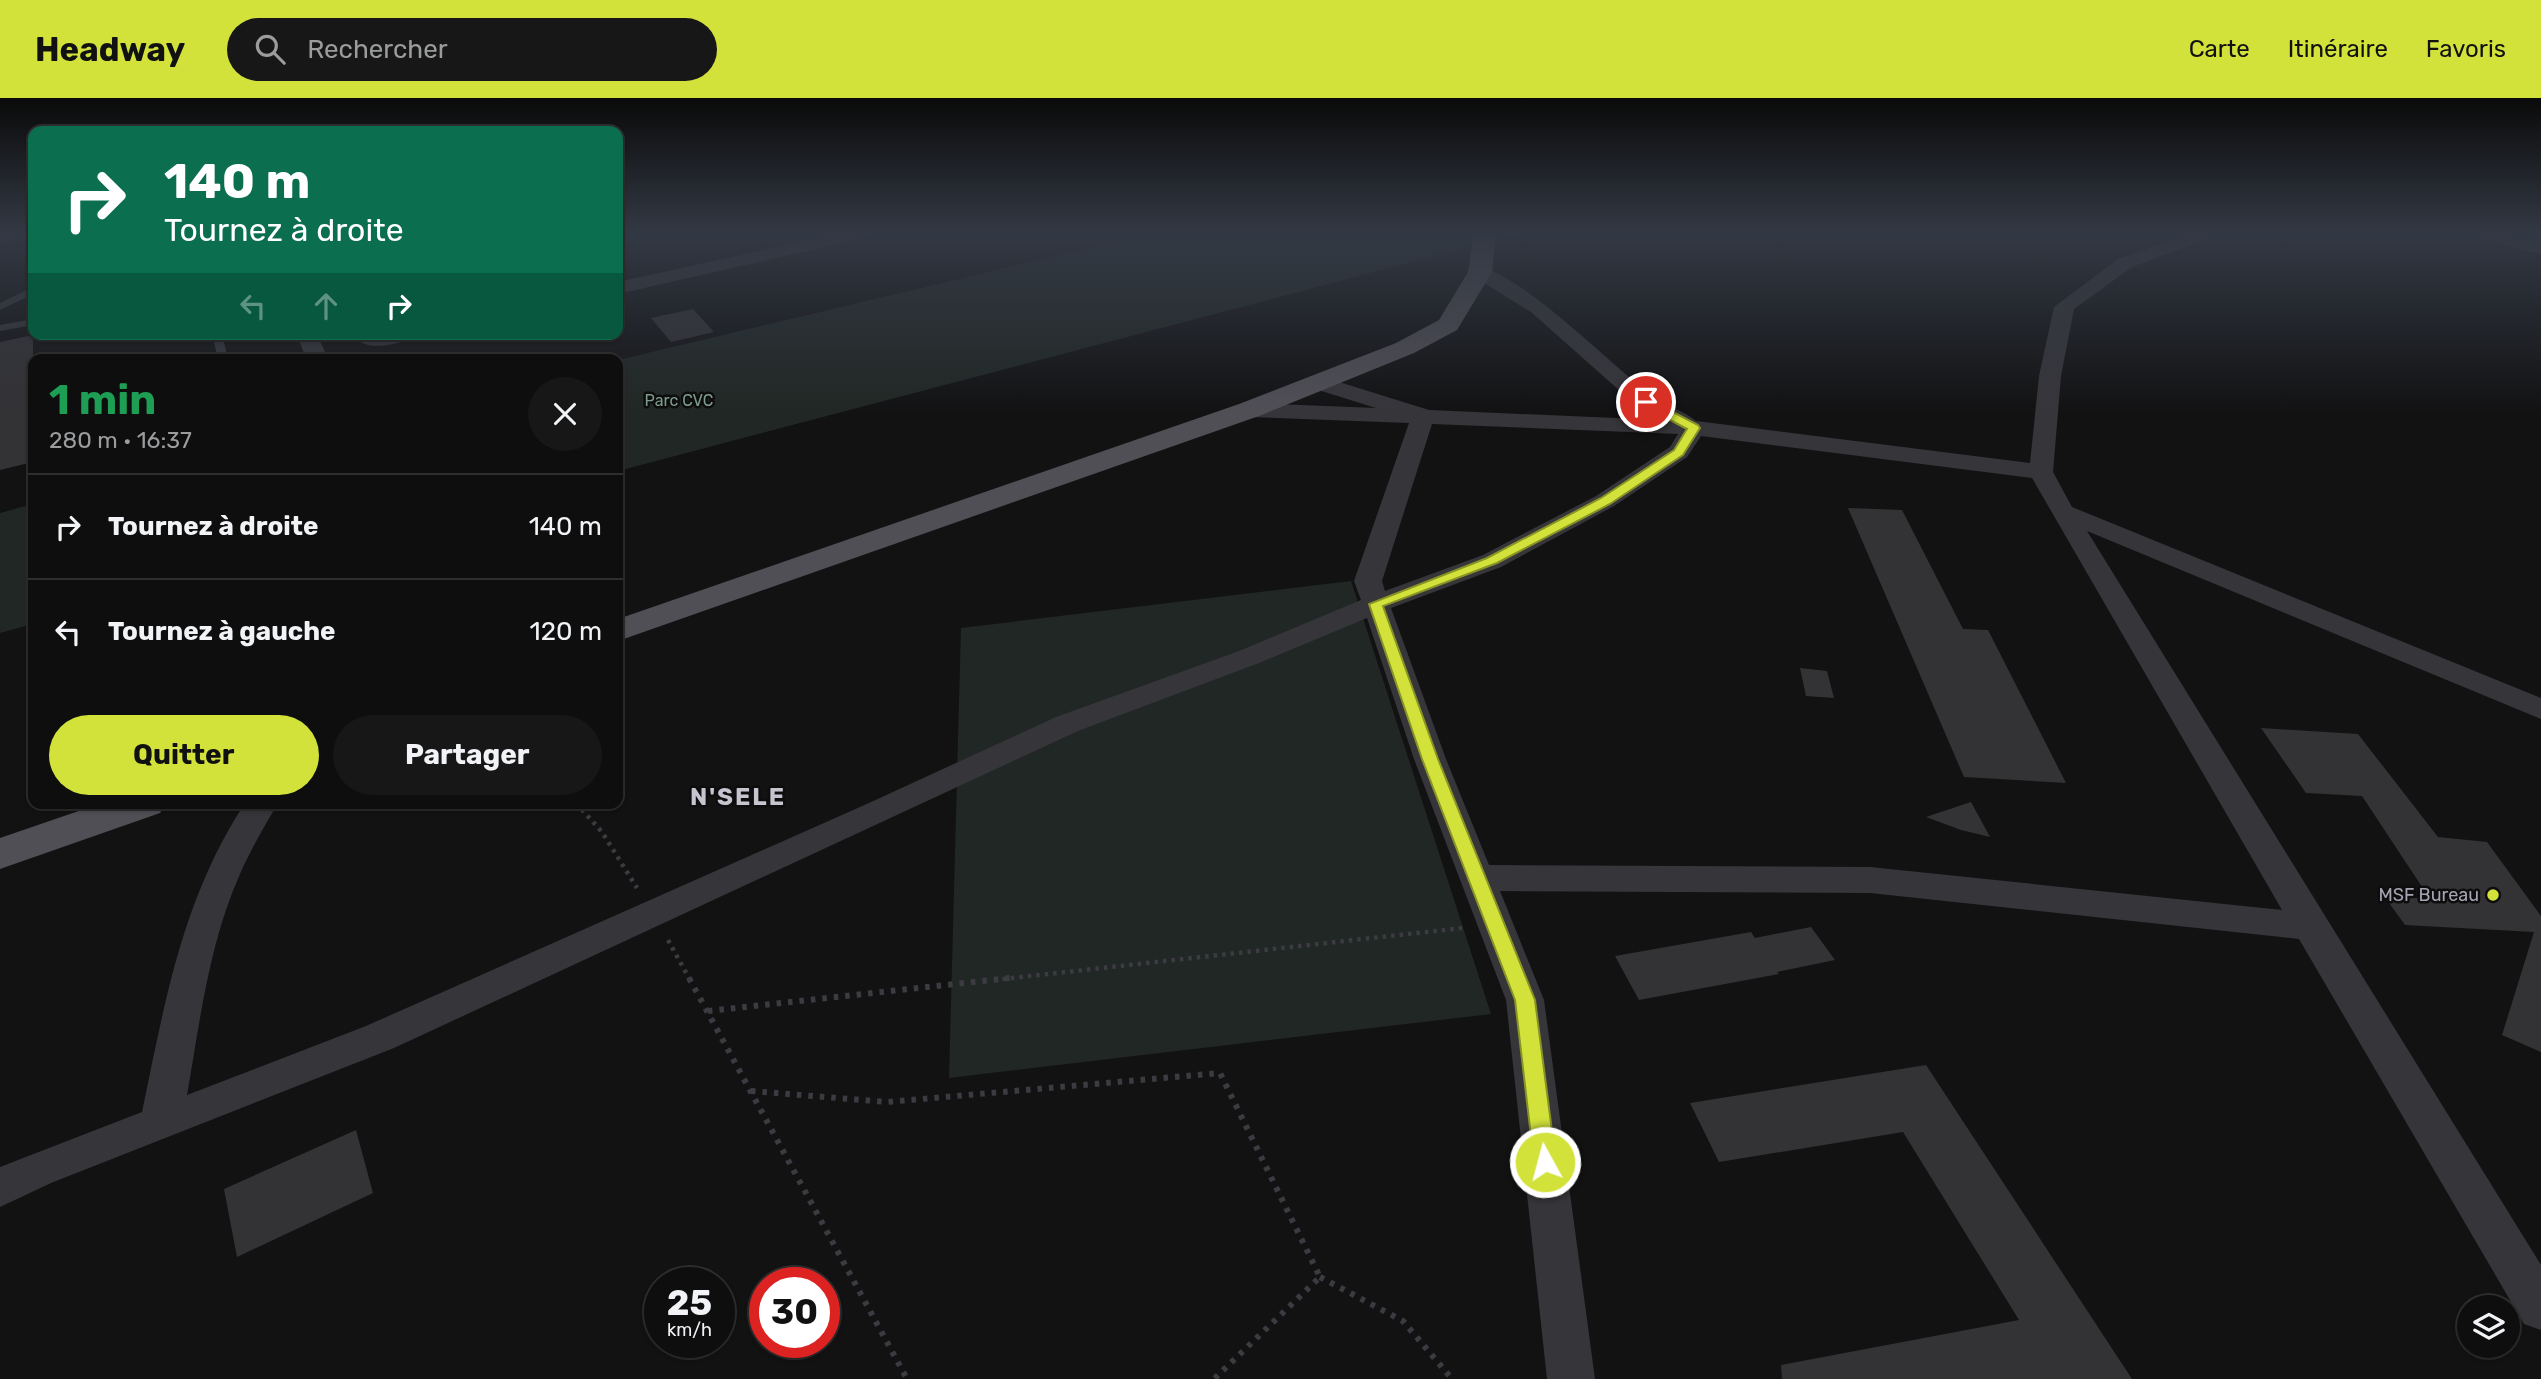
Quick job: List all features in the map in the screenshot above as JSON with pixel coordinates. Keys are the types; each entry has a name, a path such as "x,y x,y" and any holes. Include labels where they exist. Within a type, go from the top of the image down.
{"main road":[{"path":"623,629 1249,411 1320,383 1405,348 1448,325 1467,294"},
{"path":"0,854 129,809"}],"street":[{"path":"1515,294 1538,308 1646,402 1694,428"},
{"path":"2082,294 2064,307 2050,376 2041,471 2062,512 2541,1308"},
{"path":"1320,383 1423,416"},
{"path":"1249,411 1694,428 2041,471"},
{"path":"1423,416 1368,581 1430,759 1525,1000 1571,1379"},
{"path":"0,1188 36,1170 380,1037 1067,724 1249,657 1376,604 1492,561 1605,501 1679,452 1694,428"},
{"path":"2062,512 2541,709"},
{"path":"160,1123 204,921 246,825 258,809"},
{"path":"1476,878 1870,880 2312,927"}],"lane":[{"path":"0,307 26,294"},
{"path":"0,328 28,323"}],"path":[{"path":"581,809 602,832 653,912 907,1379"},
{"path":"708,1011 1495,924"},
{"path":"751,1091 887,1102 1220,1073 1320,1277 1403,1321 1452,1379"},
{"path":"1214,1379 1320,1277"}],"green space":[{"name":"Parc CVC","path":"897,294 1292,294 623,470 623,359"},
{"path":"28,505 28,625 0,633 0,513"},
{"path":"1351,581 1491,1014 949,1078 961,628"}],"building":[{"path":"693,309 714,332 671,342 651,318"},
{"path":"28,336 28,340 33,340 33,354 28,354 28,463 0,470 0,342"},
{"path":"1848,508 1902,510 1963,629 1988,630 2066,783 1964,777"},
{"path":"1800,668 1827,671 1834,698 1806,696"},
{"path":"2261,728 2358,734 2438,837 2487,842 2541,916 2541,1052 2502,1035 2534,932 2405,925 2384,896 2430,899 2362,796 2306,793"},
{"path":"1971,802 1990,837 1926,817"},
{"path":"1811,927 1835,960 1777,972 1779,974 1639,1000 1615,956 1751,932 1755,938"},
{"path":"1926,1065 2132,1379 1782,1379 1781,1365 2019,1320 1903,1132 1719,1162 1690,1103"},
{"path":"356,1130 373,1193 237,1257 224,1189"}],"place":[{"name":"MSF Bureau","path":"2493,895"}],"district":[{"name":"N'SELE","path":"738,797"}],"route":[{"path":"1545,1162 1525,1000 1430,759 1376,604 1492,561 1605,501 1679,452 1694,428 1646,402"}]}
